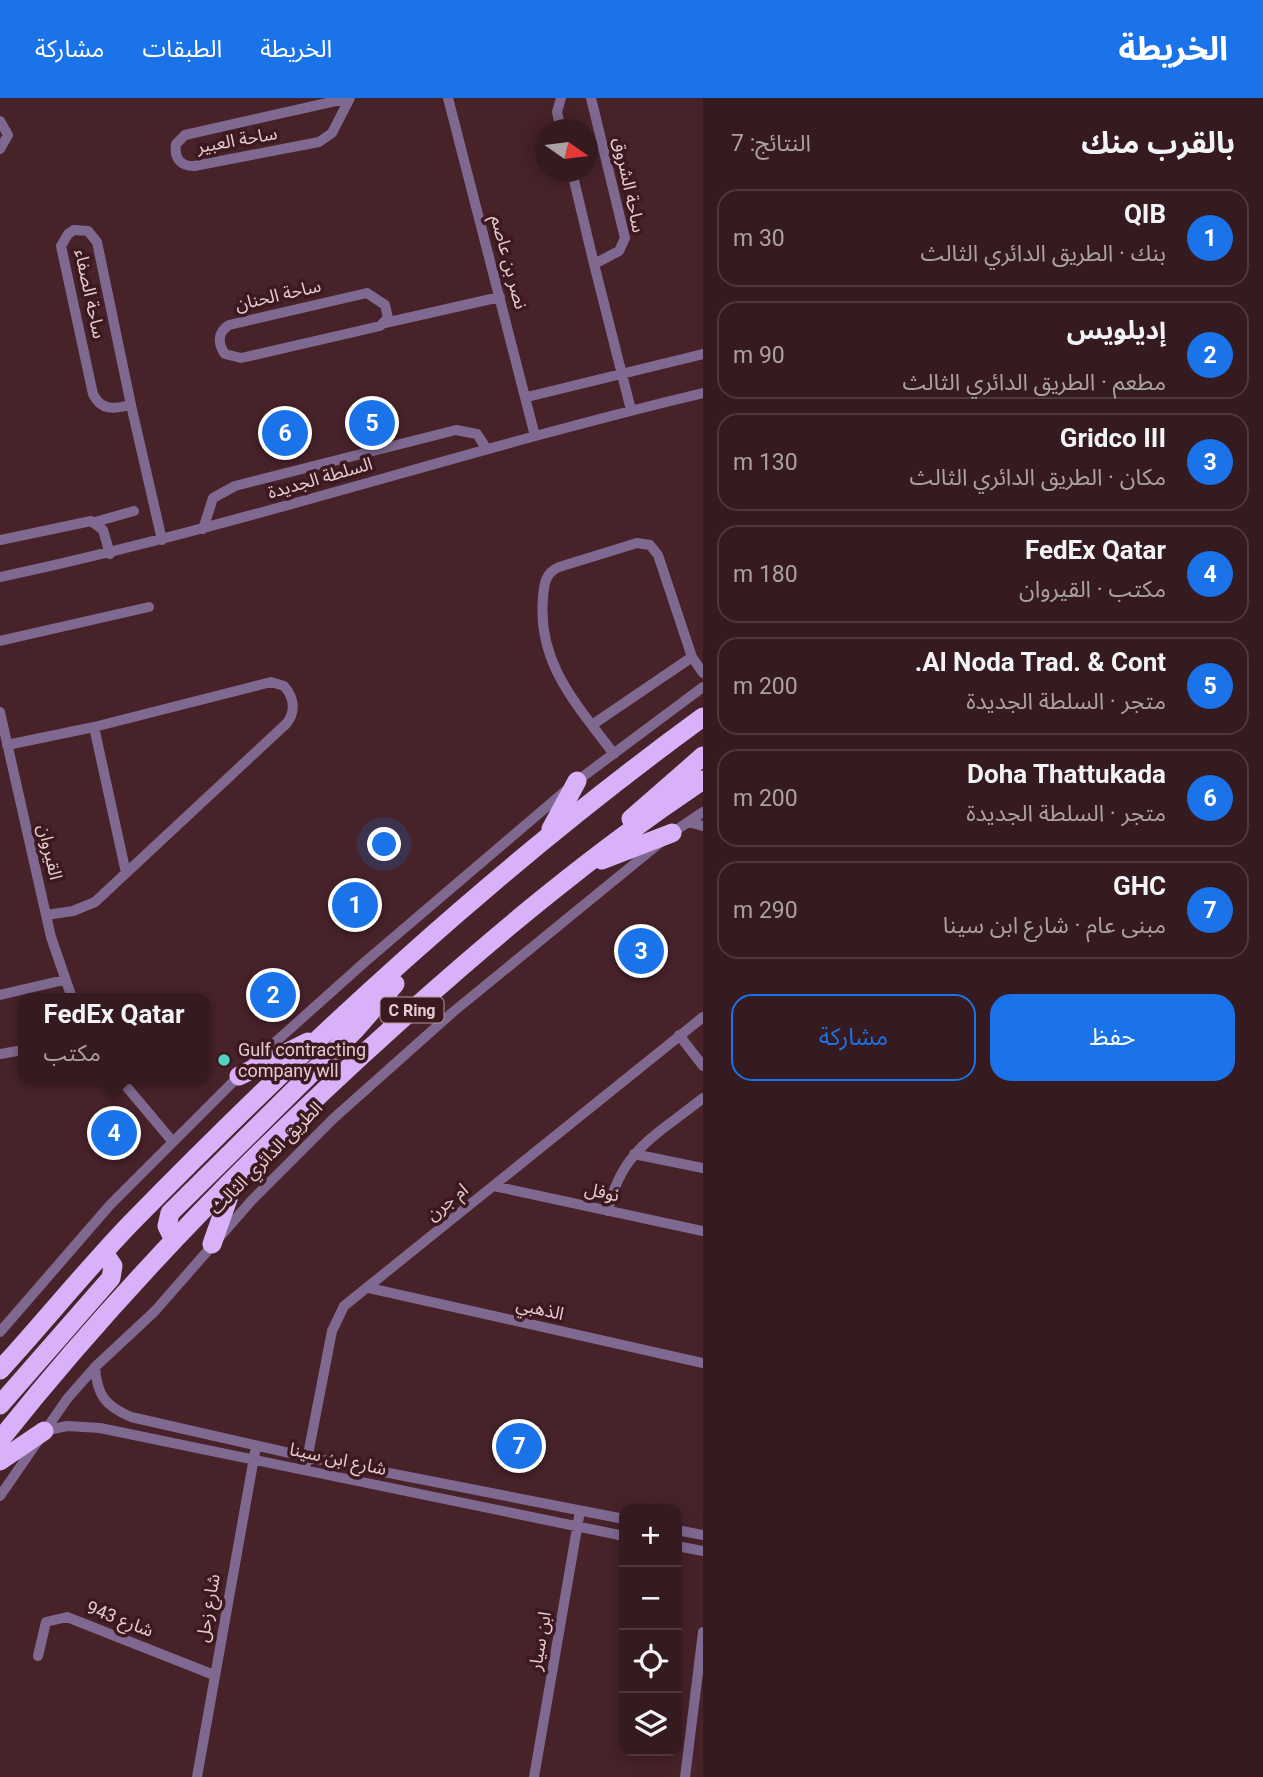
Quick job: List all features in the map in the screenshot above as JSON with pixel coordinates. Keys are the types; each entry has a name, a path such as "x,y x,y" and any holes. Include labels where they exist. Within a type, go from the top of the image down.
{"highway":[{"name":"C Ring","path":"1,1368 104,1253 324,1034 546,837 703,717"},
{"path":"596,855 651,800 703,756"},
{"name":"الطريق الدائري الثالث","path":"0,1440 97,1325 237,1175 424,1000 578,869 703,780"},
{"path":"546,837 577,781"},
{"path":"578,869 680,828"},
{"path":"174,1240 167,1226 170,1213 370,1015 430,939"},
{"path":"239,1076 324,1034"},
{"path":"212,1244 237,1175"},
{"path":"0,1405 111,1278 113,1266 104,1253"},
{"path":"0,1461 44,1431"}],"street":[{"name":"ساحة العبير","path":"350,98 332,133 319,142 194,166 187,166 176,158 176,144 185,135 350,98"},
{"name":"نصر بن عاصم","path":"448,98 535,436"},
{"path":"559,119 557,112 561,98"},
{"name":"ساحة الشروق","path":"591,98 625,238 620,251 594,264"},
{"path":"0,121 8,135 0,149"},
{"path":"574,182 631,410"},
{"name":"ساحة الصفاء","path":"131,405 109,409 102,406 93,394 61,246 63,239 74,230 88,232 97,242 162,540"},
{"name":"ساحة الحنان","path":"385,323 387,313 381,299 367,293 229,325 221,333 219,344 225,354 241,358 500,297"},
{"path":"527,397 703,354"},
{"name":"السلطة الجديدة","path":"0,577 110,554 486,448 703,393"},
{"name":"السلطة الجديدة","path":"203,529 213,498 235,486 456,430 477,434 486,448"},
{"path":"0,540 134,512"},
{"path":"95,522 103,530 110,554"},
{"path":"614,754 560,682 547,653 542,606 546,578 554,569 638,543 650,545 658,555 692,657 703,673"},
{"path":"0,641 149,607"},
{"path":"592,725 692,657"},
{"path":"7,745 94,727 271,682 284,686 293,703 291,717 287,723 126,873 86,907 46,915"},
{"path":"0,1332 110,1205 239,1076 355,970 577,781 703,687"},
{"name":"القيروان","path":"0,712 46,915 70,993"},
{"path":"94,727 126,873"},
{"name":"الطريق الدائري الثالث","path":"0,1496 44,1431 95,1367 155,1311 212,1244 334,1118 453,1012 703,812"},
{"path":"680,828 703,826"},
{"path":"33,993 64,980"},
{"path":"0,995 18,994"},
{"name":"ام جرن","path":"305,1470 332,1331 344,1306 679,1035 701,1023"},
{"path":"679,1035 703,1066"},
{"path":"0,1054 18,1051"},
{"path":"124,1084 173,1142"},
{"path":"608,1211 615,1181 634,1154 703,1098"},
{"path":"634,1154 703,1168"},
{"name":"نوفل","path":"494,1186 703,1231"},
{"name":"الذهبي","path":"369,1288 703,1363"},
{"name":"شارع ابن سينا","path":"95,1367 99,1393 115,1410 154,1423 307,1457 619,1518"},
{"name":"شارع ابن سينا","path":"44,1431 81,1425 254,1458 619,1535"},
{"name":"شارع زحل","path":"197,1777 256,1446"},
{"name":"ابن سيار","path":"534,1777 580,1511"},
{"path":"682,1531 703,1535"},
{"path":"682,1547 703,1551"},
{"name":"شارع 943","path":"38,1656 46,1622 66,1617 214,1675"},
{"path":"685,1777 703,1632"}],"place":[{"name":"Al Noda Trad. & Cont.","path":"372,423"},
{"name":"Doha Thattukada","path":"285,433"},
{"name":"QIB","path":"355,905"},
{"name":"Gridco III","path":"641,951"},
{"name":"إديلويس","path":"273,995"},
{"name":"Gulf contracting company wll","path":"224,1060"},
{"name":"FedEx Qatar","path":"114,1133"},
{"name":"GHC","path":"519,1446"}]}
